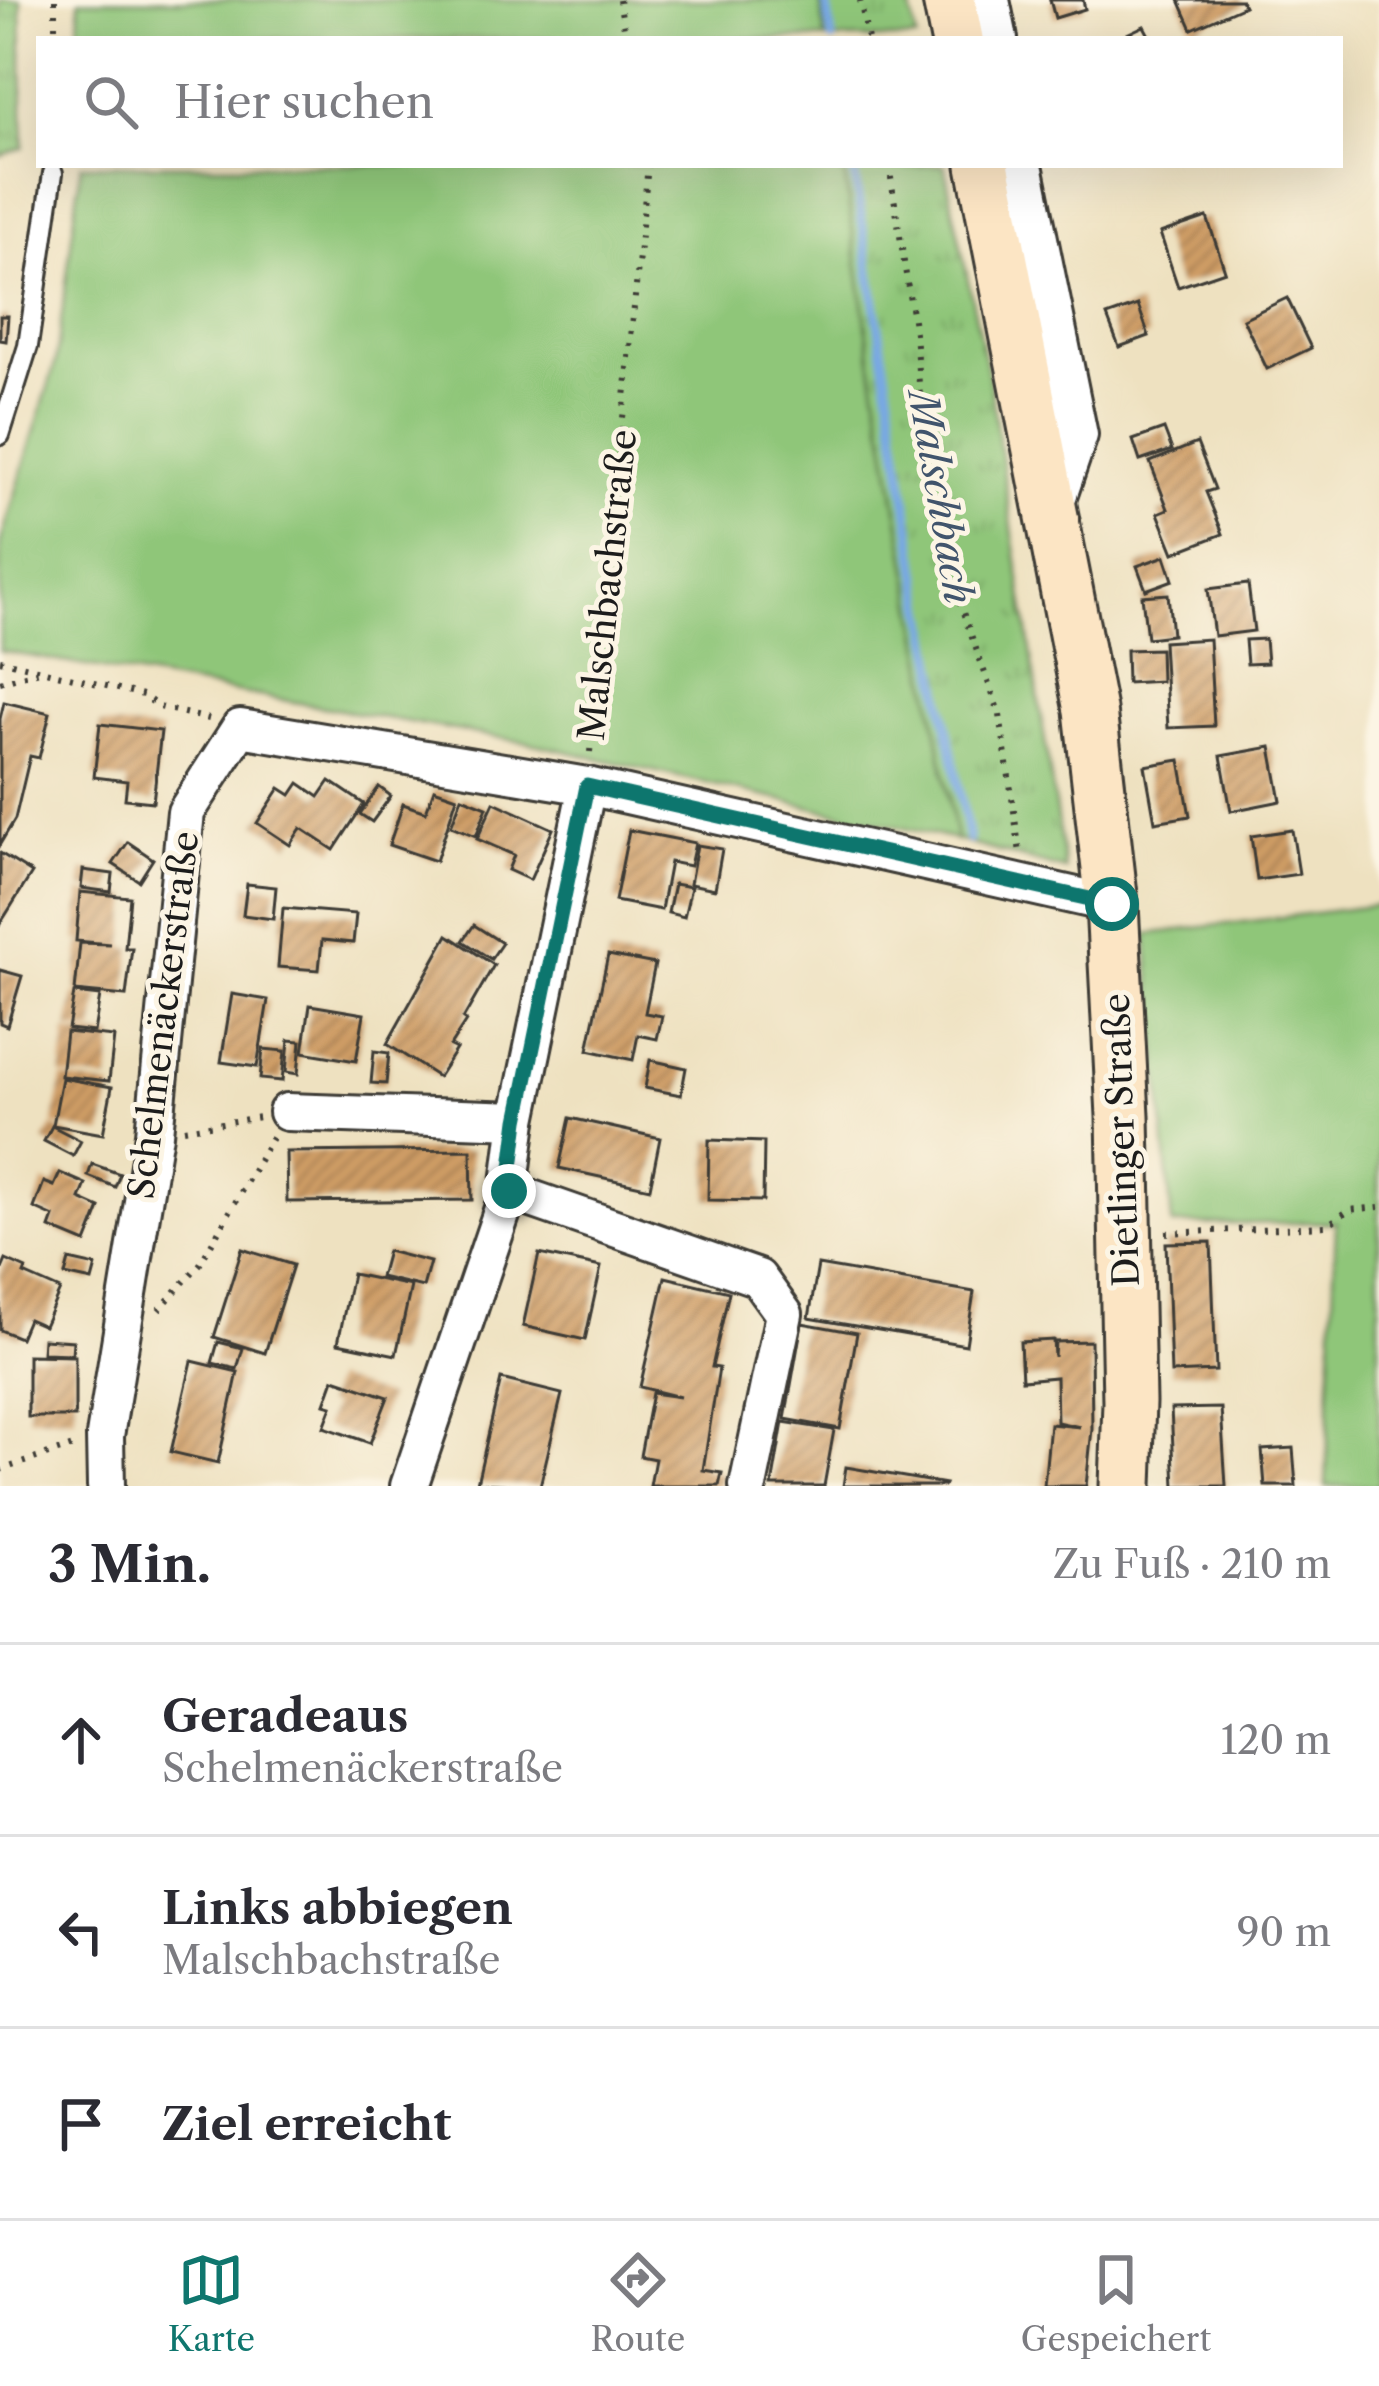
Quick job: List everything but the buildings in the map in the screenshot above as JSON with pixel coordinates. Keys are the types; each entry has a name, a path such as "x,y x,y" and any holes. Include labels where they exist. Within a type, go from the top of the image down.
{"main road":[{"path":"949,0 956,36"},
{"name":"Dietlinger Straße","path":"984,168 1090,710 1112,904 1130,1402 1126,1486"}],"street":[{"path":"991,0 998,36"},
{"name":"Dietlinger Straße","path":"1025,168 1079,435 1053,511"},
{"path":"240,728 587,786 1112,904"},
{"name":"Schelmenäckerstraße","path":"106,1486 105,1436 154,1134 186,812 240,728"},
{"name":"Malschbachstraße","path":"409,1486 509,1191 518,1120 587,786"},
{"path":"287,1112 518,1120"},
{"path":"509,1191 758,1278 784,1315 748,1486"}],"lane":[{"path":"0,436 28,346 53,172"}],"path":[{"path":"55,0 55,36"},
{"path":"619,0 625,36"},
{"path":"860,0 867,36"},
{"name":"Malschbachstraße","path":"587,786 648,168"},
{"path":"889,168 915,333 925,459 947,572 1000,715 1024,886"},
{"path":"0,660 142,695 159,706 240,728"},
{"path":"0,682 44,670"},
{"path":"154,1134 287,1112"},
{"path":"118,1357 200,1264 287,1112"},
{"path":"1123,1235 1326,1226 1349,1210 1379,1207"},
{"path":"0,1470 105,1436"}],"green space":[{"path":"0,0 21,0 24,147 0,156"},
{"path":"79,0 820,0 825,36 79,36"},
{"path":"820,0 909,0 916,36 825,36"},
{"path":"81,168 843,168 873,373 956,840 530,743 0,651 0,544 56,361"},
{"path":"843,168 945,168 990,385 1065,870 956,840 873,373"},
{"path":"1379,905 1379,1486 1326,1486 1336,1222 1172,1225 1147,934"}],"waterway":[{"name":"Malschbach","path":"826,0 832,36"},
{"name":"Malschbach","path":"853,168 919,579 969,840"}],"route":[{"path":"509,1191 518,1120 587,786 1112,904"}]}
